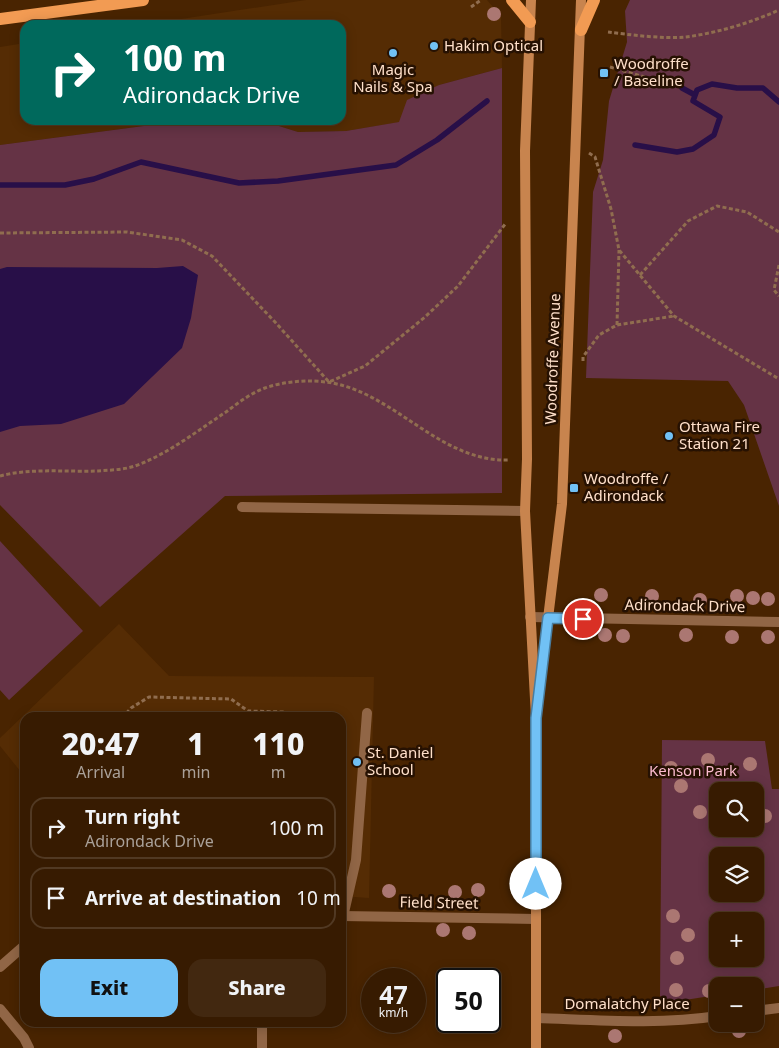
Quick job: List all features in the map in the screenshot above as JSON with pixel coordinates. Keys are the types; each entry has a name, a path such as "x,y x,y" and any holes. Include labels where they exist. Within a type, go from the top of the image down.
{"main road":[{"path":"0,19 143,0"},
{"path":"512,0 530,22"},
{"name":"Woodroffe Avenue","path":"530,0 524,151 527,459 525,511 536,718 536,1048"},
{"name":"Woodroffe Avenue","path":"536,718 562,504 582,0"},
{"path":"581,30 594,0"}],"street":[{"path":"242,507 525,511"},
{"name":"Adirondack Drive","path":"530,617 779,622"},
{"path":"346,900 356,860 367,713"},
{"name":"Field Street","path":"346,916 536,919"},
{"path":"0,967 20,950"},
{"path":"764,1010 779,1008"},
{"path":"0,1009 24,1038 29,1048"},
{"name":"Domalatchy Place","path":"537,1018 686,1021 709,1017"},
{"path":"262,1027 262,1048"}],"path":[{"path":"471,7 480,0"},
{"path":"608,32 633,36 685,37 737,26 779,10"},
{"path":"610,67 655,80 665,86"},
{"path":"575,141 594,157 611,209 619,250 617,325"},
{"path":"640,275 688,221 717,206 747,212 779,232"},
{"path":"329,382 365,366 425,317 458,286 506,223"},
{"path":"0,233 127,232 182,240 212,256 329,382"},
{"path":"619,250 674,316 779,379"},
{"path":"779,264 774,290 779,296"},
{"path":"583,357 599,335 617,325 674,316"},
{"path":"0,476 26,472 118,470 134,466 152,459 251,395 264,388 286,383 329,382 346,386 364,393 414,425 470,454 493,460 509,460"},
{"path":"127,712 149,697 231,699 248,711 284,712"}],"shaded area":[{"path":"306,0 487,0 501,16 502,68 439,85 400,122 346,131 298,132 276,125 346,125 346,20 175,20"},
{"path":"20,44 20,125 151,125 0,145 0,47"},
{"path":"183,266 198,275 191,318 182,348 124,404 61,424 20,426 0,432 0,269 7,267 157,268"},
{"name":"St. Daniel School","path":"119,624 169,676 374,677 369,898 346,896 346,712 27,712"},
{"name":"St. Daniel School","path":"20,719 20,771 0,746 0,738"}],"green space":[{"path":"630,0 779,0 779,506 744,405 728,381 586,378 593,192 603,160 609,101 627,42 625,11"},
{"path":"502,68 502,493 225,496 100,607 0,505 0,145 151,125 276,125 298,132 346,131 399,122 407,100 439,85"},
{"path":"0,541 83,631 9,700 0,690"},
{"name":"Kenson Park","path":"662,740 765,741 772,789 779,789 779,986 764,988 764,977 709,977 709,996 672,1002 660,996"}],"waterway":[{"path":"635,145 677,152 693,149 714,135 720,117 693,101 697,90 712,84 737,88 763,88 779,102"},
{"path":"682,88 695,95"},
{"path":"0,185 65,185 94,179 141,162 239,183 278,181 396,165 437,140 487,101"}],"place":[{"name":"Hakim Optical","path":"434,46"},
{"name":"Magic Nails & Spa","path":"393,53"},
{"name":"Woodroffe / Baseline","path":"604,73"},
{"name":"Ottawa Fire Station 21","path":"669,436"},
{"name":"Woodroffe / Adirondack","path":"574,488"},
{"name":"St. Daniel School","path":"357,762"}],"route":[{"path":"536,884 536,718 548,618 583,619"}]}
